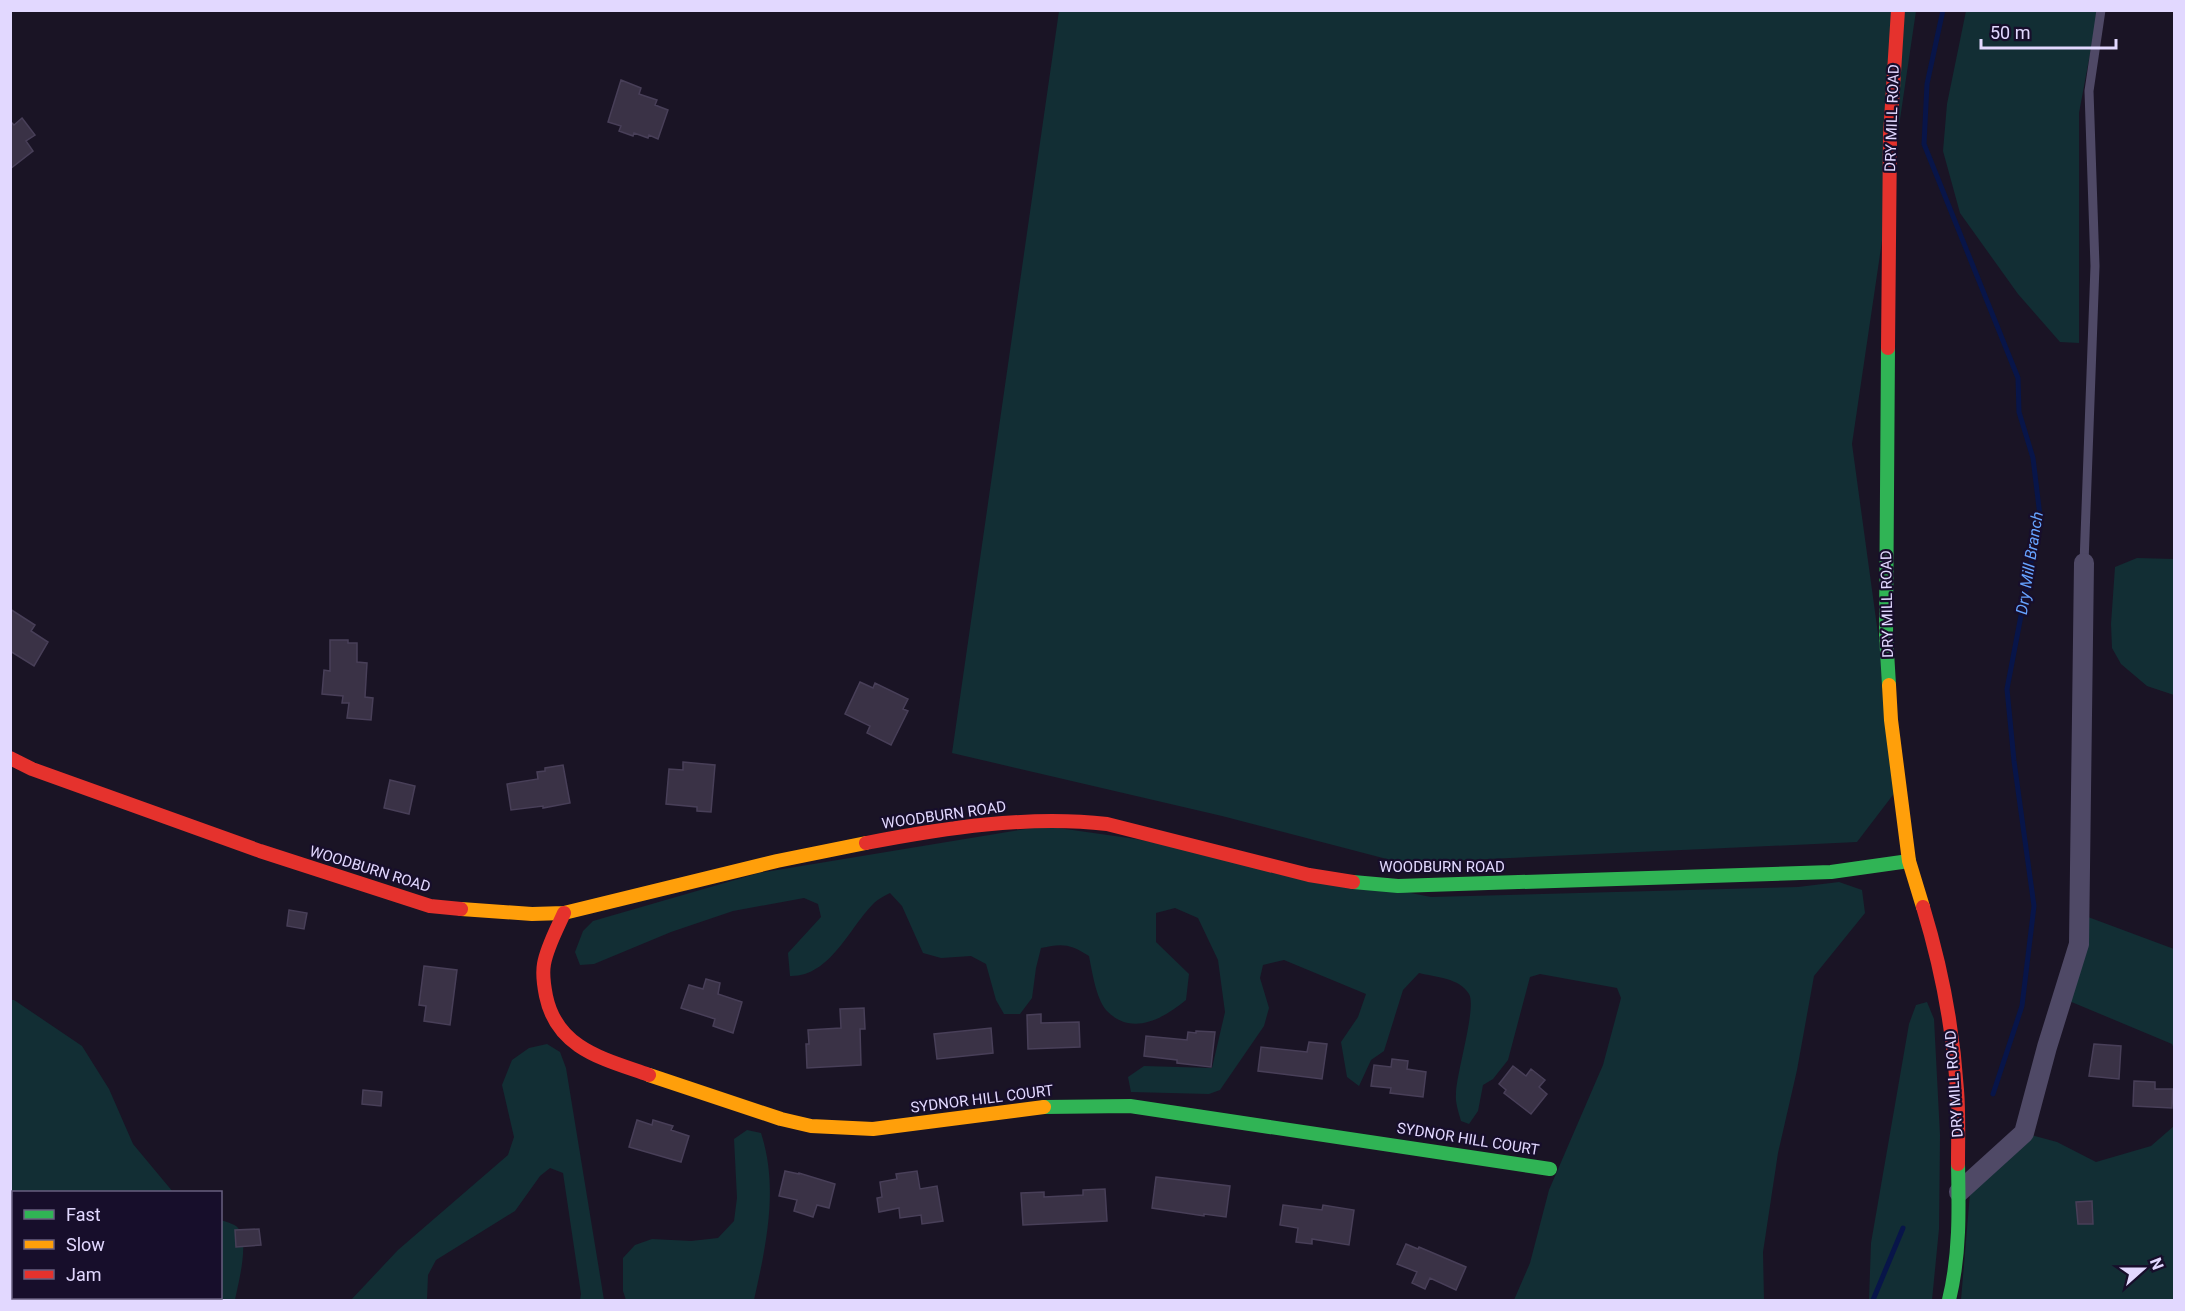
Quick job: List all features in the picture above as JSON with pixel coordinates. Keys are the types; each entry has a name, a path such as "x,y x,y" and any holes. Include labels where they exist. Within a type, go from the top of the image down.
{"street":[{"name":"DRY MILL ROAD","path":"1898,10 1890,146 1886,635 1891,720 1909,861 1936,951 1948,1015 1957,1090 1959,1192 1954,1275 1949,1300"},
{"path":"1959,1192 2024,1133 2047,1047 2079,944 2084,563"},
{"name":"WOODBURN ROAD","path":"10,758 32,769 260,851 430,906 488,912 564,913 814,852 932,832 1042,819 1080,820 1107,824 1309,875 1366,884 1398,886 1832,872 1909,861"},
{"name":"SYDNOR HILL COURT","path":"564,913 544,964 543,983 549,1011 567,1038 585,1050 621,1065 781,1119 811,1126 873,1129 1042,1107 1130,1106 1550,1168"}],"lane":[{"path":"2084,563 2095,266 2089,91 2101,10"}],"green space":[{"path":"1059,11 1916,11 1852,444 1899,787 1857,842 1402,863 1222,816 952,753"},
{"path":"1966,11 2098,11 2079,113 2079,343 2060,342 2018,294 1960,213 1943,151 1947,104"},
{"path":"2137,558 2174,559 2174,695 2147,686 2121,664 2112,648 2111,624 2115,567"},
{"path":"1044,826 1136,839 1431,897 1798,887 1839,882 1862,890 1865,913 1814,976 1797,1070 1778,1153 1763,1252 1764,1300 1514,1300 1530,1263 1549,1190 1603,1065 1621,998 1617,988 1540,974 1530,977 1508,1060 1493,1079 1483,1085 1478,1111 1469,1124 1461,1121 1456,1097 1471,1001 1465,989 1453,981 1419,973 1403,990 1384,1051 1371,1060 1359,1086 1347,1077 1341,1042 1358,1017 1366,994 1284,960 1263,965 1260,978 1269,1008 1264,1026 1220,1090 1209,1094 1131,1092 1128,1077 1144,1066 1212,1068 1225,1012 1218,960 1198,918 1175,908 1156,913 1156,942 1189,974 1186,1000 1157,1019 1136,1024 1126,1023 1106,1010 1097,992 1089,956 1077,949 1061,945 1041,948 1032,998 1020,1014 1004,1014 996,1000 986,964 971,956 941,958 923,953 902,906 890,893 874,903 828,960 804,974 790,976 788,953 821,917 818,904 804,898 733,911 671,932 594,964 580,965 575,952 583,931 593,921 759,873"},
{"path":"2080,914 2174,949 2174,1049 2172,1044 2062,998"},
{"path":"11,1000 14,1000 82,1046 109,1089 133,1144 172,1191 12,1191 12,1299 222,1299 222,1220 238,1228 243,1242 243,1252 235,1300 11,1300"},
{"path":"1927,1002 1934,1019 1940,1135 1939,1229 1932,1300 1869,1300 1871,1243 1909,1024 1916,1005"},
{"path":"547,1044 560,1052 566,1068 604,1300 580,1300 563,1173 550,1168 540,1176 515,1211 436,1260 428,1275 427,1300 351,1300 398,1250 508,1155 514,1137 502,1085 512,1060 529,1048"},
{"path":"2174,1126 2174,1300 1961,1300 1971,1181 2024,1133 2057,1142 2096,1162 2151,1146"},
{"path":"747,1130 761,1133 769,1175 770,1196 763,1259 754,1300 626,1300 623,1291 623,1258 635,1245 652,1239 691,1241 718,1238 734,1221 737,1198 734,1139"}],"building":[{"path":"621,80 641,88 639,94 657,100 655,105 668,110 658,139 634,133 633,136 619,131 621,126 608,122"},
{"path":"22,118 35,135 26,141 33,151 10,169 10,121 14,125"},
{"path":"10,609 35,625 31,631 48,642 34,666 10,651"},
{"path":"330,640 348,640 348,643 357,643 357,662 367,663 365,697 373,698 371,720 347,718 349,703 342,703 343,696 322,694 324,670 330,671"},
{"path":"860,682 873,688 875,683 908,699 903,709 908,711 891,745 867,733 870,726 845,714"},
{"path":"683,762 715,765 711,812 697,811 697,807 666,804 669,769 683,770"},
{"path":"563,765 570,803 511,810 507,784 538,779 537,772"},
{"path":"390,780 415,786 409,814 384,808"},
{"path":"289,910 307,913 304,929 287,926"},
{"path":"424,966 457,970 450,1025 424,1021 426,1006 419,1005"},
{"path":"706,979 720,983 718,994 742,1002 733,1033 713,1026 715,1019 681,1008 689,985 703,989"},
{"path":"864,1008 865,1029 860,1029 861,1065 807,1068 808,1030 841,1028 840,1009"},
{"path":"1041,1014 1041,1023 1079,1022 1080,1047 1028,1049 1027,1015"},
{"path":"991,1028 993,1053 937,1059 934,1034"},
{"path":"1196,1031 1215,1032 1211,1067 1144,1056 1146,1036 1187,1040 1188,1032 1196,1033"},
{"path":"1309,1042 1327,1044 1322,1079 1258,1071 1261,1047 1307,1052"},
{"path":"2094,1044 2121,1046 2119,1079 2089,1076"},
{"path":"1392,1059 1408,1061 1407,1069 1426,1072 1423,1097 1390,1093 1391,1088 1371,1086 1374,1065 1391,1067"},
{"path":"1513,1066 1526,1076 1531,1069 1545,1080 1539,1087 1547,1094 1531,1114 1504,1093 1506,1090 1499,1084"},
{"path":"2134,1081 2155,1082 2155,1089 2173,1089 2172,1108 2133,1106"},
{"path":"363,1090 382,1092 381,1106 362,1104"},
{"path":"637,1120 652,1125 653,1120 673,1126 671,1130 689,1136 681,1162 629,1147"},
{"path":"785,1171 835,1184 829,1208 817,1205 813,1217 794,1211 797,1200 779,1196"},
{"path":"917,1171 920,1189 937,1186 943,1221 922,1224 921,1215 900,1218 899,1208 879,1212 877,1198 882,1197 880,1182 897,1179 896,1174"},
{"path":"1156,1177 1230,1186 1226,1217 1152,1208"},
{"path":"1105,1189 1107,1221 1023,1225 1021,1193 1044,1192 1044,1197 1083,1195 1083,1190"},
{"path":"2092,1201 2093,1224 2078,1224 2076,1202"},
{"path":"1283,1205 1322,1210 1323,1205 1354,1210 1349,1245 1312,1239 1312,1244 1296,1242 1298,1228 1280,1225"},
{"path":"259,1229 261,1245 236,1247 235,1230"},
{"path":"1406,1244 1418,1249 1419,1247 1466,1267 1456,1290 1430,1278 1425,1289 1412,1283 1417,1272 1397,1264"}],"waterway":[{"name":"Dry Mill Branch","path":"1943,10 1927,84 1924,144 2018,378 2019,412 2033,458 2040,516 2007,689 2014,761 2034,906 2022,1006 1993,1094"},
{"name":"Dry Mill Branch","path":"1873,1300 1903,1228"}],"traffic: fast":[{"path":"1888,348 1886,635 1889,685"},
{"path":"1353,882 1398,886 1831,872 1909,861"},
{"path":"1044,1107 1130,1106 1550,1169"},
{"path":"1949,1300 1957,1249 1958,1164"}],"traffic: slow":[{"path":"1889,685 1891,720 1909,861 1923,907"},
{"path":"461,909 532,914 564,913 777,861 866,843"},
{"path":"649,1075 781,1119 811,1126 873,1129 1044,1107"}],"traffic: jam":[{"path":"1888,348 1890,135 1898,10"},
{"path":"10,758 32,769 260,851 430,906 461,909"},
{"path":"866,843 986,824 1047,821 1107,824 1309,875 1353,882"},
{"path":"1923,907 1941,974 1953,1044 1958,1099 1958,1164"},
{"path":"564,913 543,968 545,992 552,1014 560,1028 585,1049 649,1075"}]}
